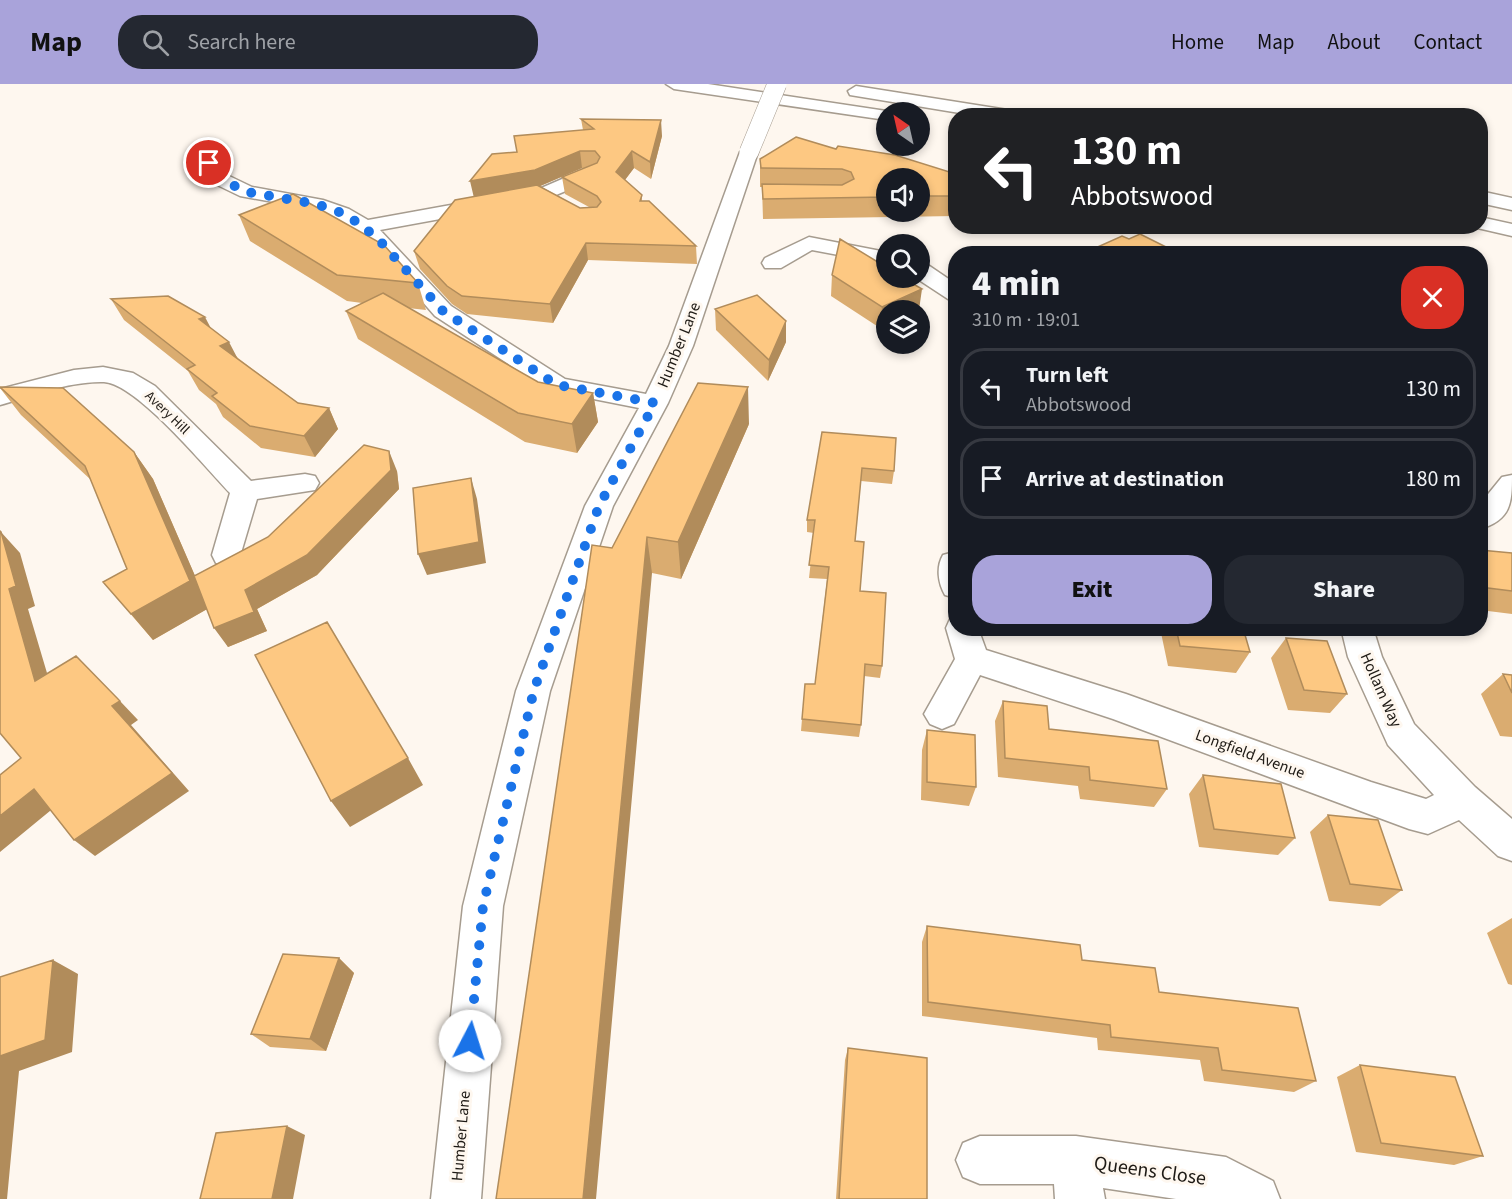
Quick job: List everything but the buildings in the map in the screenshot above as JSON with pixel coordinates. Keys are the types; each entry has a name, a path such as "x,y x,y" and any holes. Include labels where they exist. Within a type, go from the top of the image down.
{"main road":[{"path":"674,84 876,114"},
{"name":"Humber Lane","path":"456,1199 483,906 531,702 599,506 655,403 681,346 749,152 777,84"},
{"path":"837,89 962,108"},
{"path":"200,148 218,178 247,192 316,204 342,213 364,227 443,311 557,385 655,403"},
{"path":"364,227 544,194 590,174"},
{"path":"544,194 563,204"},
{"path":"735,195 756,195"},
{"path":"1488,199 1512,204"},
{"path":"1488,225 1512,230"},
{"path":"773,263 809,243 876,256"},
{"path":"930,277 948,289"},
{"name":"Avery Hill","path":"0,397 72,379 108,375 126,379 146,391 245,491"},
{"path":"227,555 245,491 305,483"},
{"path":"1488,513 1512,484"},
{"name":"Hollam Way","path":"1359,636 1365,657 1401,734 1462,799"},
{"name":"Longfield Avenue","path":"942,714 967,644 1040,679 1138,713 1380,804 1428,818 1462,799"},
{"path":"1462,799 1512,843"},
{"name":"Queens Close","path":"980,1160 1078,1180 1226,1182 1255,1199"}],"route":[{"path":"209,163 218,178 247,192 316,204 342,213 360,224 379,240 443,311 557,385 655,403 599,506 534,690 500,826 483,906 470,1041"}]}
